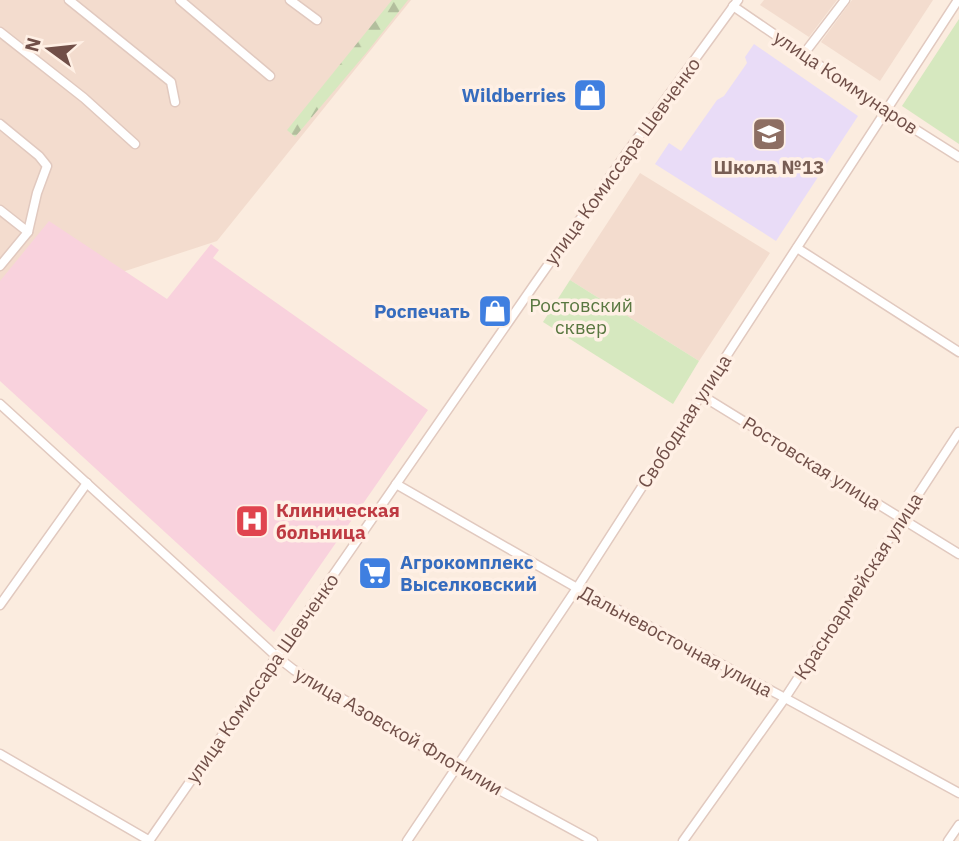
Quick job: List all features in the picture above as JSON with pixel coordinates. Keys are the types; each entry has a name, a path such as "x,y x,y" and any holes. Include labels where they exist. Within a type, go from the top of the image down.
{"street":[{"path":"69,0 171,82 175,102"},
{"path":"180,0 270,76"},
{"path":"290,0 317,20"},
{"path":"803,55 845,0"},
{"name":"Свободная улица","path":"407,841 577,588 958,0"},
{"name":"улица Коммунаров","path":"736,3 803,55 959,157"},
{"name":"улица Комиссара Шевченко","path":"150,841 618,165 736,3"},
{"path":"0,32 84,98 135,144"},
{"path":"0,124 39,156 47,166 37,193 28,232 0,266"},
{"path":"0,210 28,232"},
{"path":"797,248 959,352"},
{"name":"Ростовская улица","path":"701,395 959,554"},
{"name":"улица Азовской Флотилии","path":"0,404 294,670 457,767 593,841"},
{"name":"Красноармейская улица","path":"682,841 785,698 959,432"},
{"path":"0,604 88,483"},
{"name":"Дальневосточная улица","path":"396,484 577,588 959,793"},
{"path":"0,754 150,841"},
{"path":"948,841 959,825"}],"shaded area":[{"path":"0,0 411,0 217,241 0,312"},
{"path":"764,0 837,0 809,37 760,5"},
{"path":"852,0 933,0 880,81 821,42"},
{"name":"Школа №13","path":"754,44 858,116 776,241 655,164 669,143 681,151 747,63 745,57"},
{"path":"640,173 770,253 699,361 570,280"},
{"name":"Клиническая больница","path":"49,221 167,299 211,244 219,250 213,258 428,410 274,632 0,381 0,281"}],"green space":[{"path":"392,0 408,0 295,137 287,130"},
{"path":"959,19 959,144 902,106"},
{"name":"Ростовский сквер","path":"570,280 699,361 673,404 543,322"}],"place":[{"name":"Wildberries","path":"590,95"},
{"name":"Школа №13","path":"769,134"},
{"name":"Роспечать","path":"495,311"},
{"name":"Клиническая больница","path":"252,521"},
{"name":"Агрокомплекс Выселковский","path":"375,573"}]}
